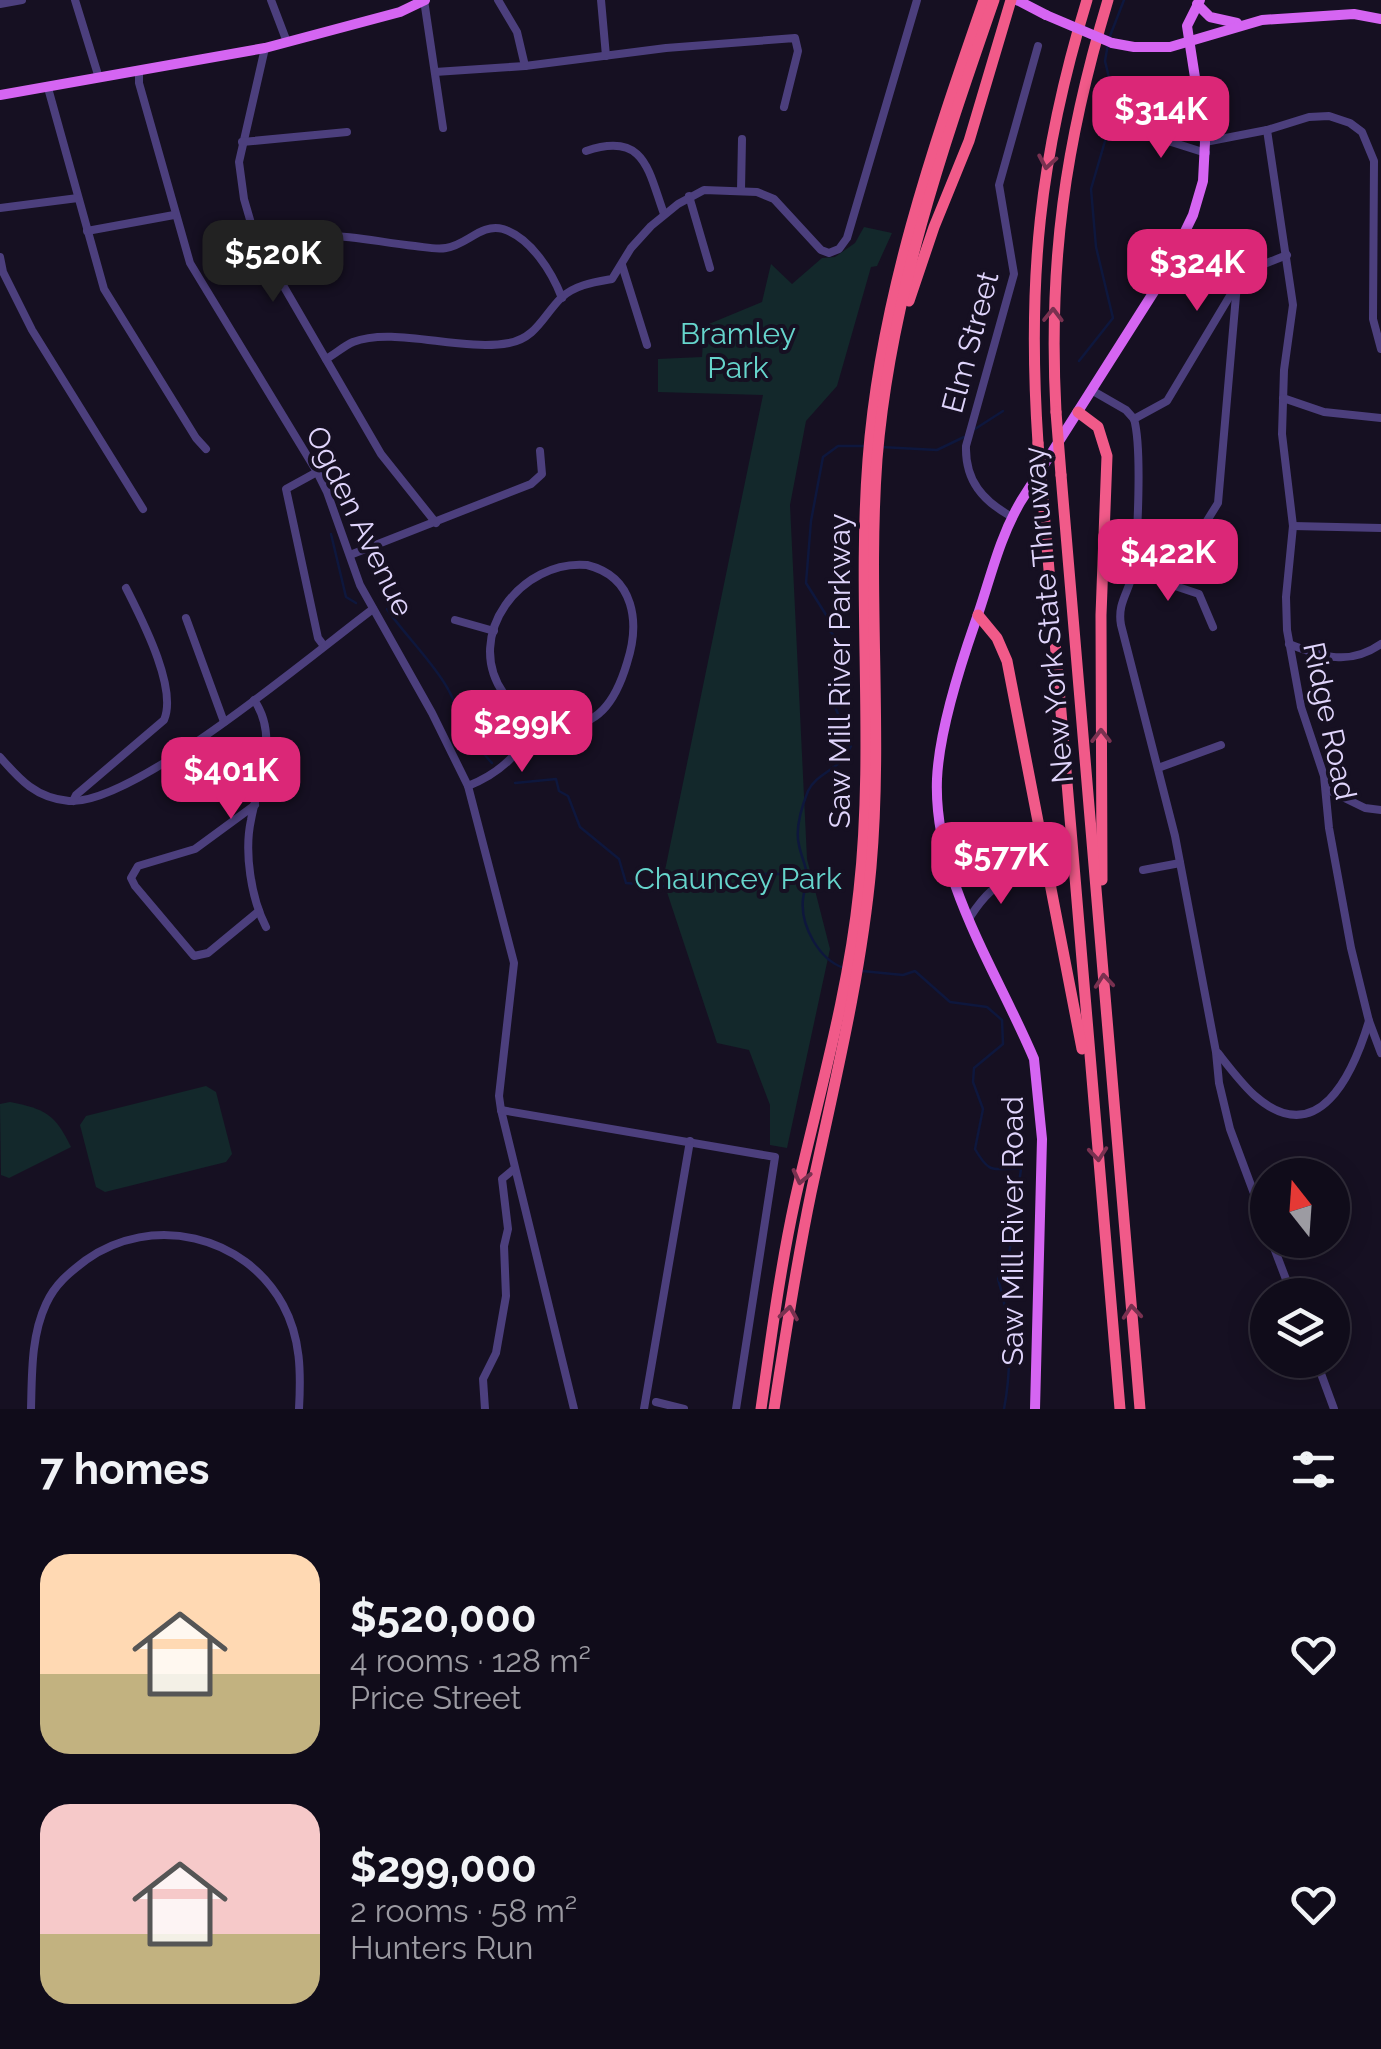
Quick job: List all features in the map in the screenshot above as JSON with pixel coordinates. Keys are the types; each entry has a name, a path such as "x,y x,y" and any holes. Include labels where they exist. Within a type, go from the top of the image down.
{"highway":[{"name":"Saw Mill River Parkway","path":"774,1409 856,950 876,790 873,458 888,324 938,132 984,0"},
{"name":"Saw Mill River Parkway","path":"875,433 914,250 954,113 994,0"},
{"name":"New York State Thruway","path":"1087,0 1058,105 1039,216 1032,329 1042,499 1120,1409"},
{"name":"New York State Thruway","path":"1108,0 1079,102 1061,200 1053,300 1056,412 1140,1409"},
{"path":"954,113 957,128 964,131 971,126 1012,2"},
{"path":"890,362 928,243 969,142 976,112"},
{"path":"1078,412 1098,427 1107,456 1101,652 1100,939"},
{"path":"978,614 1001,645 1009,672 1096,1123"},
{"name":"Saw Mill River Parkway","path":"761,1409 792,1218 851,980"}],"main road":[{"path":"0,96 265,48 400,12 424,0"},
{"path":"1012,2 1112,43 1158,48 1243,23 1344,14 1381,19"},
{"path":"1198,2 1210,17 1243,23"},
{"name":"Saw Mill River Road","path":"1036,1409 1042,1140 1038,1082 1034,1059 970,917 946,849 937,785 946,729 999,546 1012,517 1162,279 1200,197 1205,148 1188,41 1188,26 1198,2"}],"street":[{"path":"0,4 22,0"},
{"path":"75,0 99,78"},
{"path":"271,0 287,42"},
{"path":"424,0 443,128"},
{"path":"498,0 517,32 526,66"},
{"path":"601,0 606,56"},
{"path":"326,359 352,342 368,339 458,345 517,341 532,334 562,298 591,283 612,280 631,248 664,214 704,190 741,190 774,199 821,250 828,253 838,248 847,238 918,0"},
{"path":"435,72 795,38 798,51 784,108"},
{"name":"Elm Street","path":"1012,517 979,493 966,450 1014,274 998,192 1038,46"},
{"path":"265,48 239,162 255,237 381,454 436,523"},
{"name":"Ogden Avenue","path":"139,71 174,216 195,274 317,472 373,609 468,786 514,963 498,1096 574,1409"},
{"path":"48,88 104,290 206,449"},
{"path":"1127,128 1205,148 1309,117 1329,116 1362,132 1374,162 1378,212 1373,319 1381,348"},
{"name":"Ridge Road","path":"1267,130 1293,305 1283,398 1284,462 1292,526 1286,596 1289,644 1297,690 1326,789 1329,828 1351,948 1381,1053"},
{"path":"242,142 347,132"},
{"path":"741,190 742,139"},
{"path":"586,151 602,146 630,146 643,156 664,214"},
{"path":"689,196 710,268"},
{"path":"0,208 78,198"},
{"path":"86,231 174,216"},
{"path":"265,254 311,236 339,234 444,249 490,228 501,229 522,240 538,255 562,298"},
{"path":"1134,419 1166,401 1237,284 1254,268 1287,255"},
{"path":"0,257 32,330 143,509"},
{"path":"622,265 647,345"},
{"path":"1188,553 1218,503 1237,284"},
{"path":"1093,390 1134,419 1137,464 1133,572 1119,612 1180,863 1216,1052 1218,1083 1250,1182"},
{"path":"1283,398 1324,412 1381,418"},
{"path":"350,555 532,484 542,474 540,451"},
{"path":"317,472 286,489 318,638 324,646"},
{"path":"1292,526 1381,528"},
{"path":"572,564 594,566 627,594 634,615 634,633 614,699 601,714 584,723 563,726 537,722 512,704 500,688 491,656 494,630 501,611 532,576 572,564"},
{"path":"1133,572 1200,594 1213,627"},
{"path":"73,801 164,720 169,710 155,654 126,588"},
{"path":"0,757 27,787 54,798 73,801 97,796 173,758 373,609"},
{"path":"186,618 224,722"},
{"path":"455,620 494,630"},
{"path":"1289,644 1321,657 1345,659 1381,644"},
{"path":"254,700 261,710 266,740 264,779 250,820 249,848 259,911 266,927"},
{"path":"468,786 486,779 515,756 537,722"},
{"path":"1158,768 1221,745"},
{"path":"1326,789 1365,808 1381,810"},
{"path":"256,804 195,849 138,866 131,878 194,956 208,953 259,911"},
{"path":"1144,870 1180,863"},
{"path":"970,917 985,895 1006,880 1020,876"},
{"path":"1216,1052 1257,1098 1278,1110 1313,1114 1326,1106 1345,1076 1369,1020"},
{"path":"501,1110 775,1157 736,1409"},
{"path":"644,1409 690,1141"},
{"path":"485,1409 483,1380 496,1353 506,1296 504,1246 508,1229 502,1179 514,1169"},
{"path":"30,1409 38,1328 62,1277 115,1244 142,1236 174,1234 221,1246 245,1261 269,1284 292,1323 299,1350 299,1409"},
{"path":"1323,1378 1334,1409"},
{"path":"649,1384 656,1405 684,1409"}],"green space":[{"name":"Chauncey Park","path":"864,227 892,233 877,266 871,267 837,386 806,421 790,505 807,859 830,949 787,1148 770,1145 770,1105 749,1050 717,1043 663,880 763,395 658,392 658,359 702,357 704,326 762,302 771,264 792,284 822,258 835,257 855,243"},
{"path":"206,1086 216,1092 232,1154 226,1162 105,1192 96,1187 80,1125 86,1116"},
{"path":"10,1102 48,1115 71,1147 9,1178 1,1175 0,1104"}],"waterway":[{"path":"1110,36 1124,0"},
{"path":"1079,361 1113,318 1096,247 1091,189 1105,141 1112,90 1105,61 1108,44"},
{"path":"975,429 1003,411"},
{"path":"881,447 937,450 964,437"},
{"path":"844,968 819,950 803,909 807,876 798,832 804,804 812,784 841,761 851,746 829,692 847,657 846,650 830,631 828,618 806,583 811,521 823,457 838,446 863,446"},
{"path":"331,534 346,597 356,603"},
{"path":"387,609 442,680 457,710 459,725 492,763"},
{"path":"515,783 556,779 559,791 568,796 580,827 619,859 626,883 672,887 687,874 695,884 723,874 805,874"},
{"path":"862,971 903,975 915,971 950,1002 987,1007 1002,1020 1003,1044 974,1068 973,1082 983,1109 975,1149 989,1167 1021,1169 1009,1255 998,1279 1009,1344 1004,1409"}],"park label":[{"name":"Bramley Park","path":"738,350"}]}
